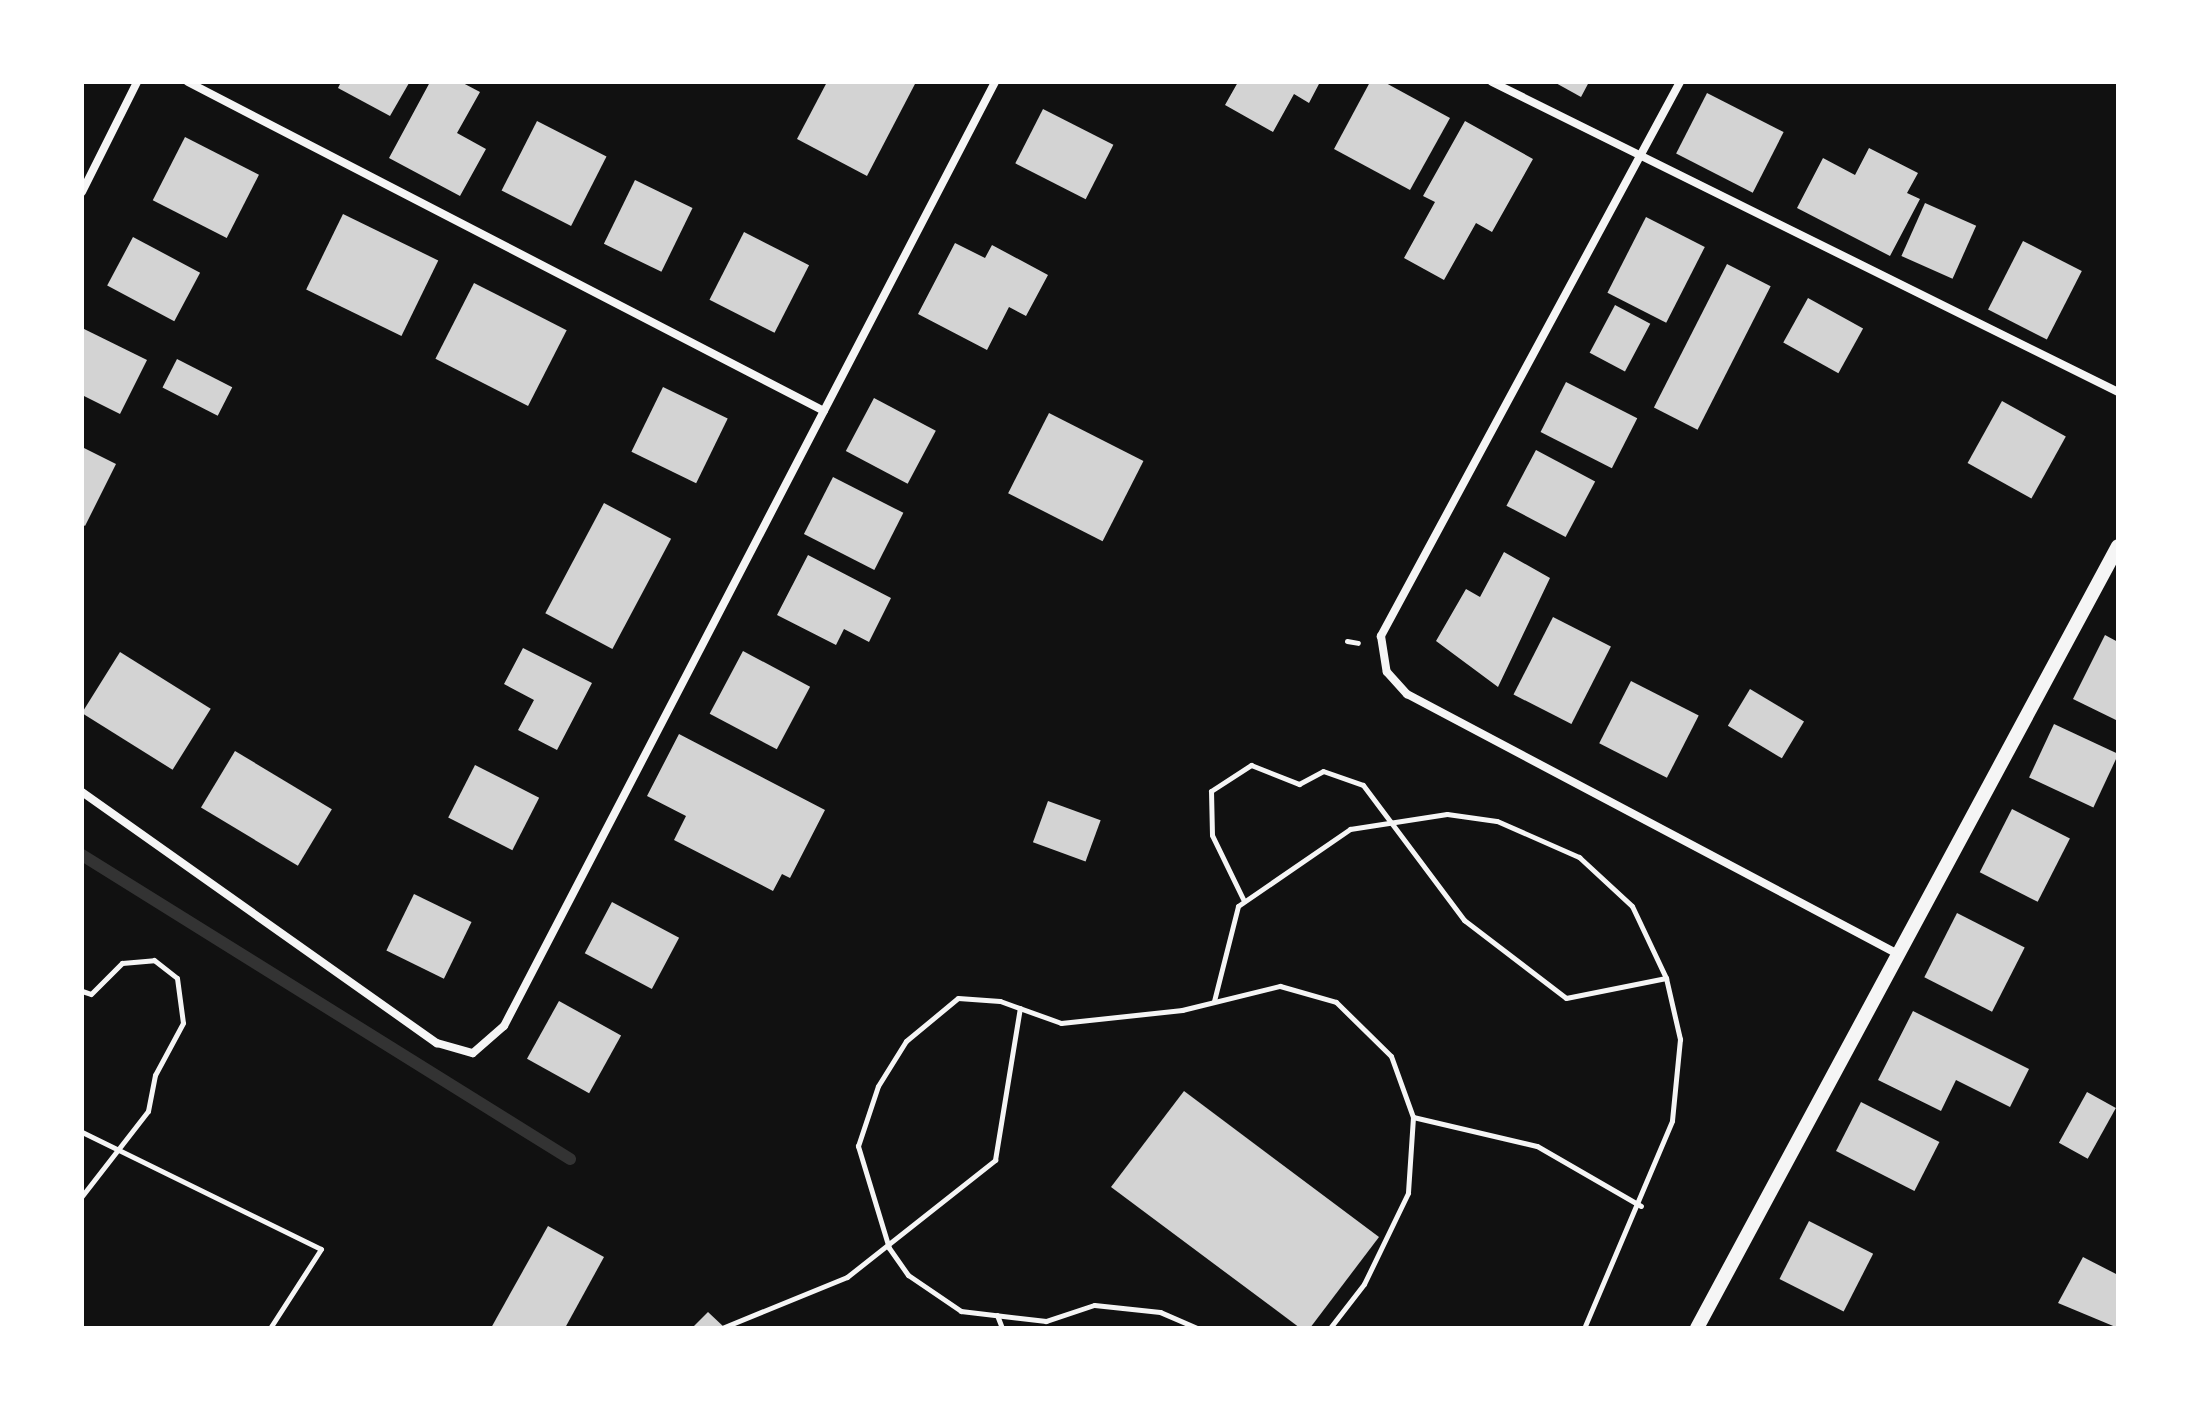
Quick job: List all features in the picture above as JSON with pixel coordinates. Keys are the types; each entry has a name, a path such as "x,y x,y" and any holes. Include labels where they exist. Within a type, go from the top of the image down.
{"street":[{"path":"82,192 137,82"},
{"path":"188,82 824,411"},
{"path":"82,792 437,1043 473,1053 504,1026 995,82"},
{"path":"1492,82 2118,392"},
{"path":"1680,82 1381,636 1387,672 1407,694 1896,953"},
{"path":"1697,1328 1896,953 2118,546"}],"path":[{"path":"1244,901 1212,835 1211,791 1251,765 1299,784 1323,771 1363,785 1464,920 1566,998 1666,978"},
{"path":"1214,1002 1244,901 1350,829 1447,814 1497,821 1579,857 1632,906 1666,978 1680,1039 1672,1121 1641,1206 1584,1328"},
{"path":"82,991 91,994 122,963 154,960 177,978 183,1023 155,1075 148,1111 82,1196"},
{"path":"1197,1328 1160,1312 1094,1305 1046,1321 961,1311 908,1275 889,1248 858,1146 878,1086 906,1041 958,998 1020,1008 1061,1023 1214,1002 1280,986 1336,1002 1391,1056 1413,1117 1408,1193 1364,1284 1330,1328"},
{"path":"722,1328 847,1277 889,1248 995,1160 1020,1008"},
{"path":"1413,1117 1537,1146 1641,1206"},
{"path":"82,1132 321,1249 270,1328"},
{"path":"997,1315 1002,1328"}],"building":[{"path":"341,82 409,83 390,116 338,88"},
{"path":"430,82 461,82 480,92 457,133 486,149 460,196 389,158"},
{"path":"827,82 916,82 867,176 797,139"},
{"path":"1238,82 1320,82 1309,103 1294,94 1273,132 1225,105"},
{"path":"1370,82 1384,82 1450,118 1410,190 1334,149"},
{"path":"1554,82 1589,82 1581,97"},
{"path":"1707,93 1784,132 1753,193 1676,154"},
{"path":"1043,109 1113,145 1086,199 1015,163"},
{"path":"537,121 606,156 571,226 502,190"},
{"path":"1465,121 1533,159 1492,232 1476,223 1444,280 1404,258 1435,202 1423,196"},
{"path":"185,137 259,175 227,238 153,200"},
{"path":"1869,148 1918,173 1907,193 1920,199 1890,256 1797,208 1823,158 1855,175"},
{"path":"635,180 693,208 661,272 604,244"},
{"path":"1925,203 1976,226 1953,279 1901,256"},
{"path":"343,214 438,260 401,336 306,289"},
{"path":"1646,217 1705,247 1666,323 1607,293"},
{"path":"744,232 809,265 775,333 709,300"},
{"path":"133,237 200,273 174,321 107,286"},
{"path":"2023,241 2082,271 2047,340 1988,310"},
{"path":"955,243 985,258 992,245 1048,275 1026,316 1009,307 987,350 918,314"},
{"path":"1727,264 1771,286 1698,430 1654,407"},
{"path":"474,283 567,330 528,406 435,359"},
{"path":"1808,298 1863,329 1838,373 1783,343"},
{"path":"1615,305 1650,324 1625,371 1590,353"},
{"path":"82,328 147,360 120,414 82,395"},
{"path":"177,359 232,387 218,416 162,388"},
{"path":"1566,382 1637,418 1612,468 1541,432"},
{"path":"663,387 728,419 696,483 631,452"},
{"path":"874,398 936,431 908,484 846,451"},
{"path":"2002,401 2066,436 2031,498 1968,463"},
{"path":"1049,413 1143,461 1103,541 1008,493"},
{"path":"82,447 116,464 85,526 82,524"},
{"path":"1536,450 1595,481 1566,537 1506,506"},
{"path":"833,477 903,513 874,570 804,534"},
{"path":"604,503 671,539 612,649 545,613"},
{"path":"1504,552 1550,578 1498,687 1436,641 1466,589 1480,597"},
{"path":"808,555 891,598 869,642 844,629 836,645 777,615"},
{"path":"1553,617 1611,647 1571,724 1514,695"},
{"path":"2105,635 2118,642 2118,721 2073,699"},
{"path":"523,648 592,683 557,750 518,730 534,700 504,684"},
{"path":"743,651 810,687 777,749 710,714"},
{"path":"120,652 211,709 173,770 82,713"},
{"path":"1631,681 1699,716 1667,778 1599,743"},
{"path":"1750,689 1804,721 1782,758 1728,726"},
{"path":"2054,724 2118,754 2093,807 2029,777"},
{"path":"679,734 825,810 790,878 782,874 773,891 674,840 686,816 647,796"},
{"path":"235,751 332,809 298,866 201,808"},
{"path":"475,765 539,798 512,850 448,818"},
{"path":"1048,801 1101,820 1086,861 1033,842"},
{"path":"2012,809 2070,839 2038,902 1980,872"},
{"path":"414,894 472,922 444,979 386,951"},
{"path":"612,902 679,938 652,989 585,953"},
{"path":"1957,913 2025,948 1992,1012 1924,977"},
{"path":"559,1001 621,1035 589,1093 527,1059"},
{"path":"1913,1011 2029,1069 2010,1107 1956,1080 1941,1111 1878,1080"},
{"path":"1184,1091 1379,1237 1310,1328 1300,1328 1111,1187"},
{"path":"2087,1092 2116,1108 2088,1159 2059,1143"},
{"path":"1861,1102 1939,1142 1914,1191 1836,1151"},
{"path":"1809,1221 1873,1254 1844,1312 1779,1279"},
{"path":"548,1226 604,1257 565,1328 491,1328"},
{"path":"2083,1257 2118,1275 2118,1328 2058,1303"},
{"path":"708,1312 725,1328 692,1328"}],"waterway":[{"path":"82,855 570,1159"}]}
